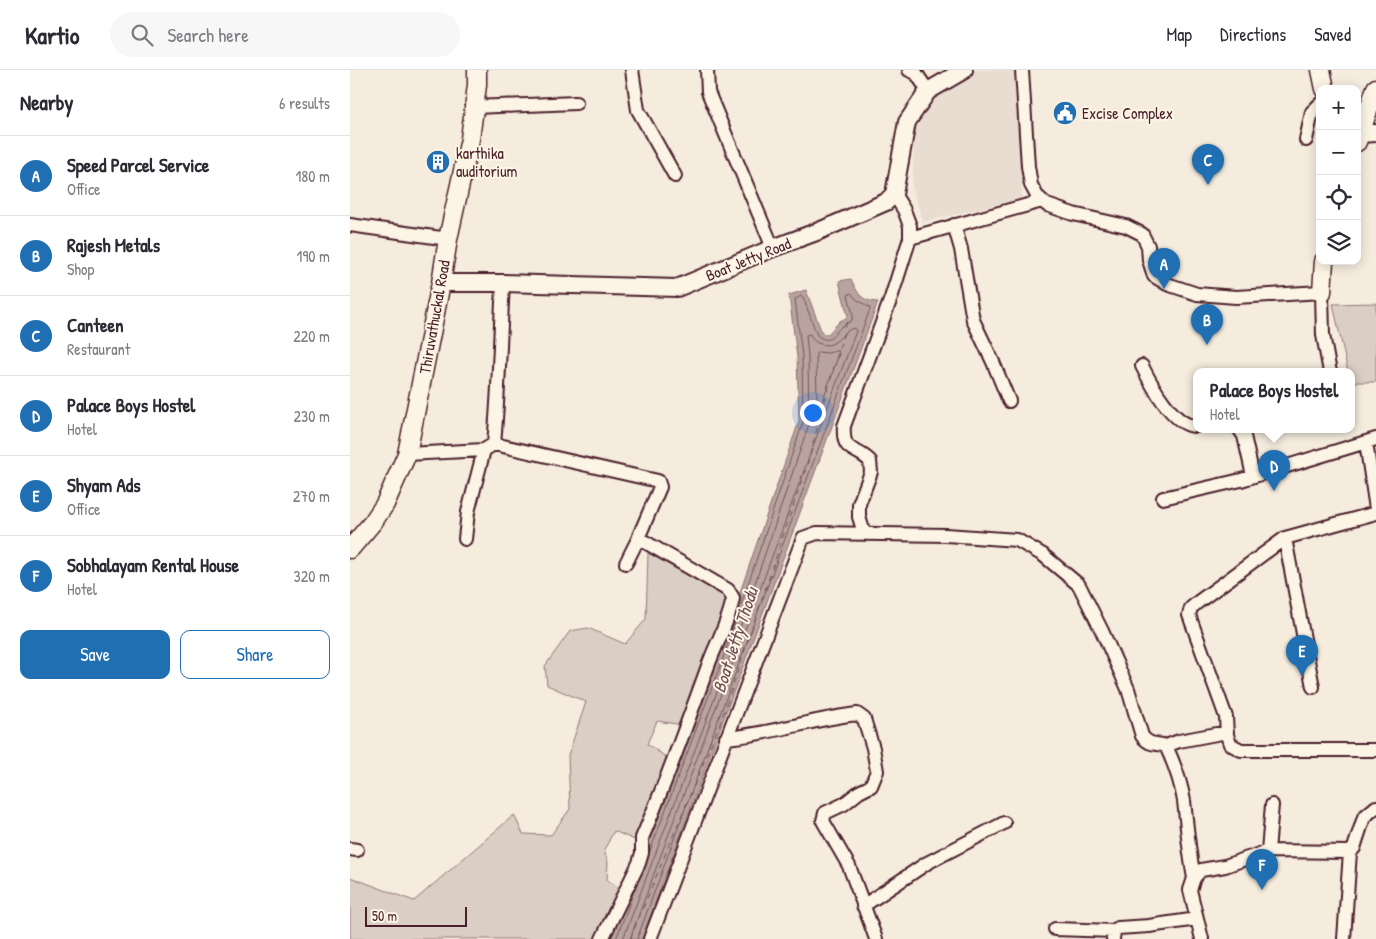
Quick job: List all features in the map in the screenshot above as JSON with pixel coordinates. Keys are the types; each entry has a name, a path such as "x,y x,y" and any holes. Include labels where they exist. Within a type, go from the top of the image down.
{"main road":[{"name":"Thiruvathuckal Road","path":"350,549 373,522 385,504 407,454 448,239 465,164 474,107 477,70"},
{"path":"1321,70 1324,85"},
{"path":"1364,136 1376,88"},
{"path":"1322,292 1324,265"}],"street":[{"path":"632,70 638,110 675,176"},
{"path":"706,70 708,92 773,248"},
{"path":"909,70 916,73 928,91"},
{"path":"864,533 859,518 859,504 871,472 870,461 864,455 846,446 843,438 844,426 891,298 910,238 910,226 904,210 894,194 907,122 928,91 964,70"},
{"path":"1022,70 1031,185 1037,196 1047,205 1073,214 1126,226 1142,234 1148,246 1149,260 1154,276 1167,284 1197,294 1236,298 1322,292 1323,335 1329,368"},
{"path":"474,107 576,102"},
{"path":"1306,140 1312,112 1316,108"},
{"name":"Boat Jetty Road","path":"441,283 677,288 886,202 894,194"},
{"path":"910,238 1042,200"},
{"path":"350,225 448,239"},
{"path":"954,225 963,258 973,320 1009,401"},
{"path":"464,539 468,512 489,447 498,397 503,283"},
{"path":"1142,366 1153,389 1180,421 1193,426"},
{"path":"1242,433 1252,476"},
{"path":"1163,498 1252,476 1371,440 1376,508"},
{"path":"407,454 489,447 658,481 660,487 639,538 626,563"},
{"path":"1376,513 1285,538 1191,608 1189,615 1226,716 1230,744 1242,750 1376,750"},
{"path":"650,939 803,538 816,533 864,533 1016,540 1043,555 1079,586 1128,688 1142,736 1146,742 1166,746 1179,741 1227,732"},
{"path":"602,939 639,863 642,852 642,838 683,736 731,609 733,598 728,590 639,538"},
{"path":"1285,538 1313,687"},
{"path":"726,738 748,736 835,716 857,714 864,718 873,748 877,771 871,786 859,792 844,804 825,812 823,821 849,866 876,939"},
{"path":"1166,746 1183,799 1188,846 1194,878"},
{"path":"1268,851 1272,805"},
{"path":"1344,939 1350,852 1354,848 1364,817 1376,807"},
{"path":"864,906 927,864 1004,822"},
{"path":"1202,939 1190,890 1194,878 1201,870 1225,866 1268,851 1350,852"},
{"path":"1055,929 1113,935 1118,928 1149,926 1197,919"}],"shaded area":[{"path":"975,70 1019,70 1022,199 923,222 912,187 915,123 929,100"},
{"path":"1376,303 1376,382 1355,382 1355,368 1347,368 1333,304"},
{"path":"648,553 728,598 683,725 657,721 647,744 669,759 637,841 614,831 604,850 608,862 607,880 620,888 598,939 350,939 350,877 414,901 514,815 523,834 551,835 570,809 568,755 586,702 547,685 545,666 570,631 588,628 625,644 646,619"}],"water":[{"name":"Boat Jetty Thodu","path":"851,279 863,298 878,302 642,939 611,939 717,659 799,421 797,357 789,295 806,290 822,333 828,334 840,321 848,317 839,281"}],"ferry route":[{"path":"630,939 721,721 807,465 848,317"}],"place":[{"name":"Excise Complex","path":"1065,113"},
{"name":"karthika auditorium","path":"438,162"},
{"name":"Canteen","path":"1208,185"},
{"name":"Speed Parcel Service","path":"1164,289"},
{"name":"Rajesh Metals","path":"1207,345"},
{"name":"Palace Boys Hostel","path":"1274,491"},
{"name":"Shyam Ads","path":"1302,676"},
{"name":"Sobhalayam Rental House","path":"1262,890"}]}
